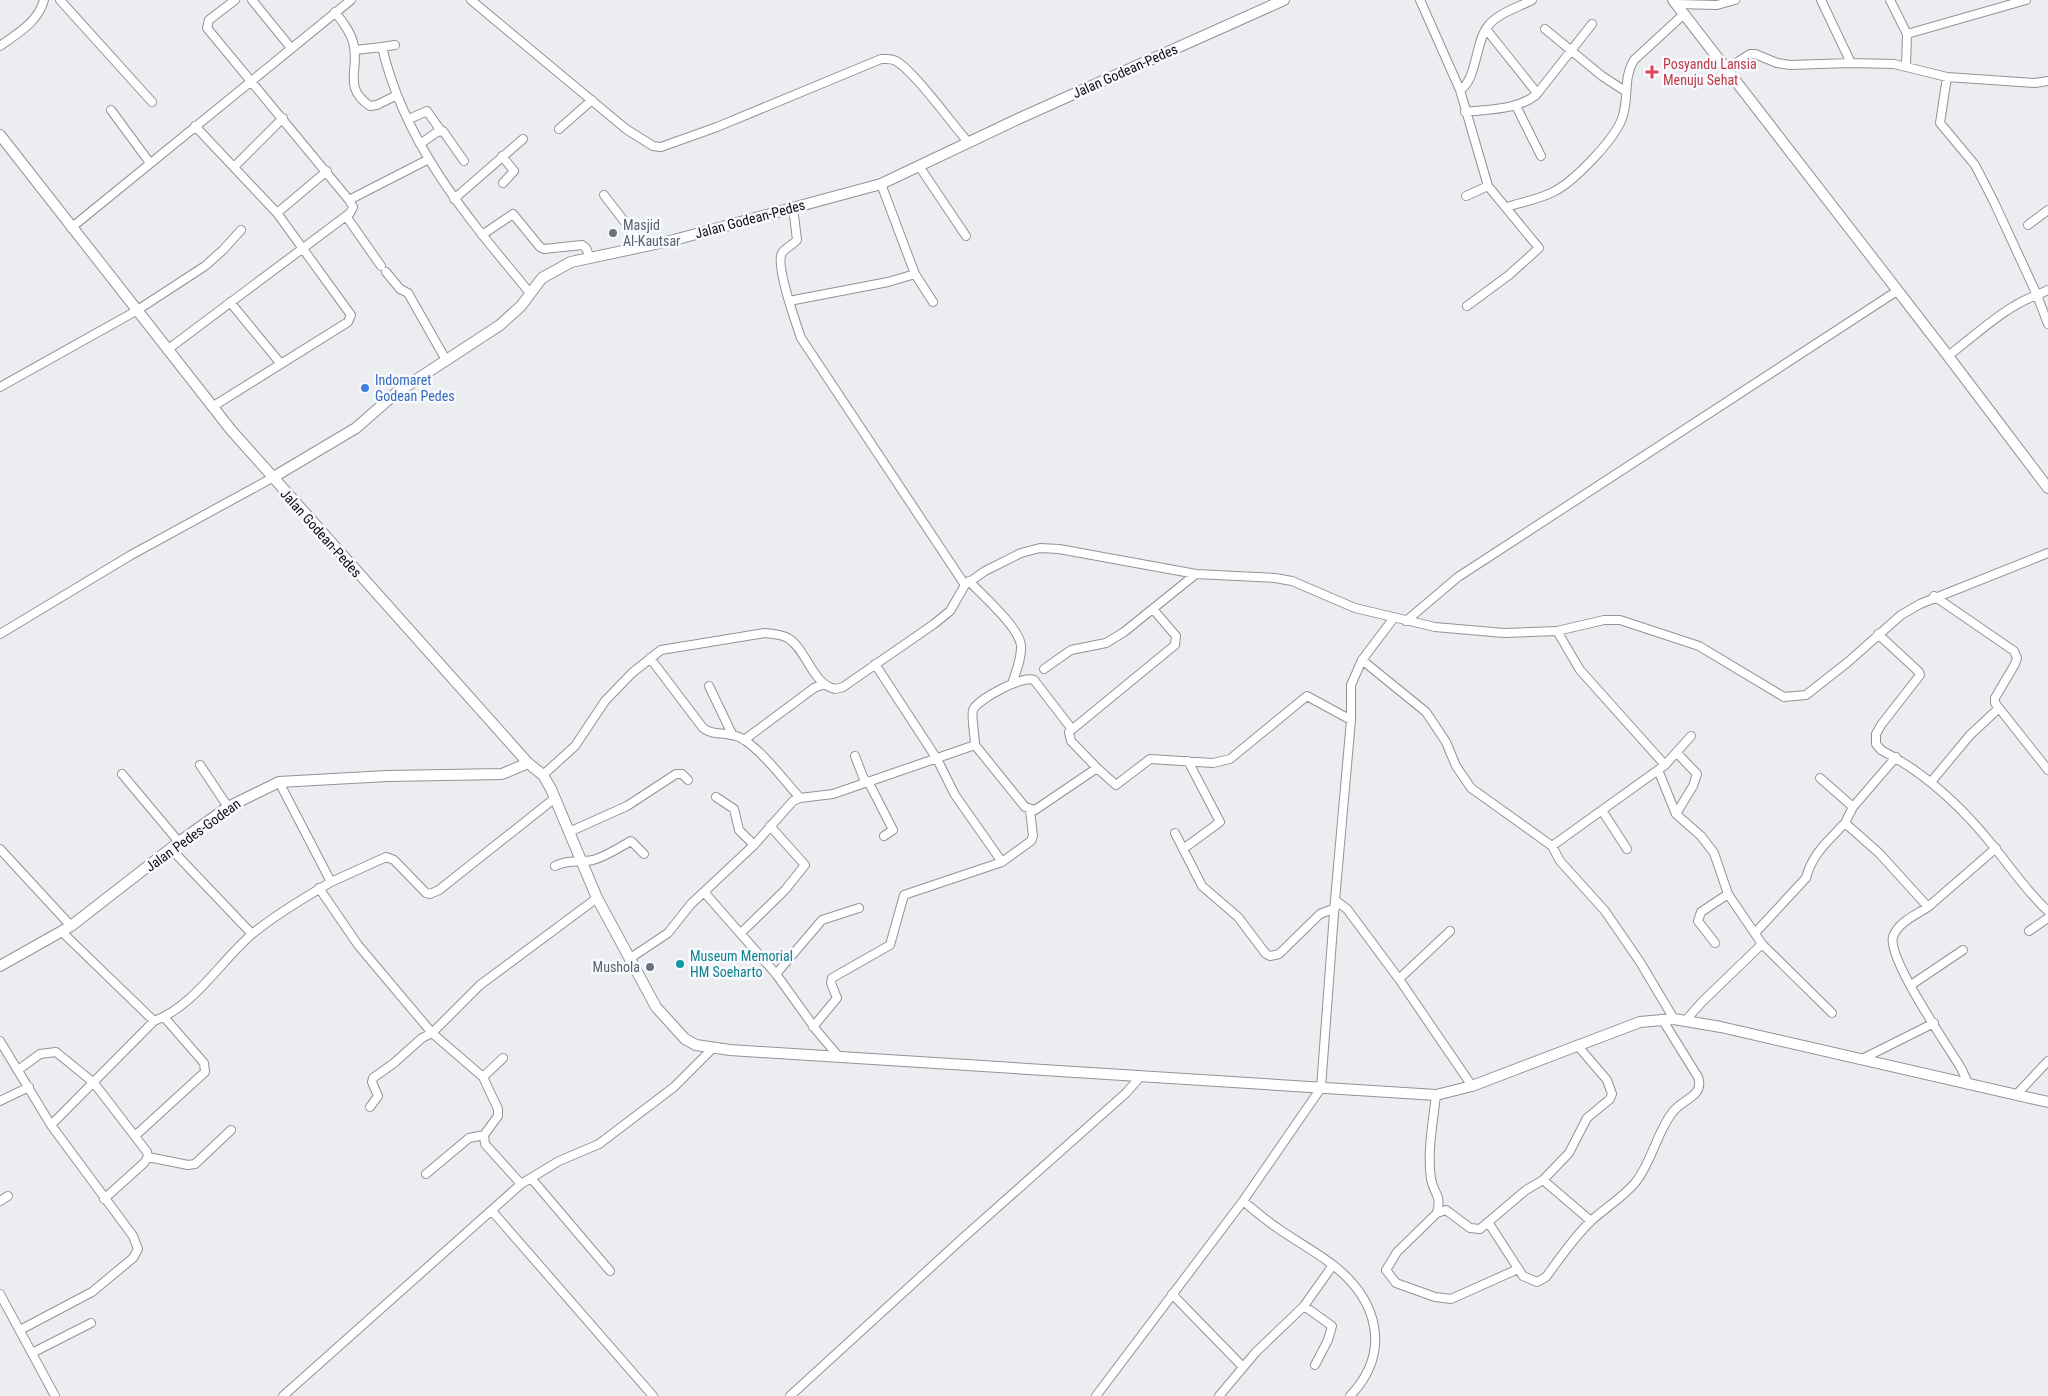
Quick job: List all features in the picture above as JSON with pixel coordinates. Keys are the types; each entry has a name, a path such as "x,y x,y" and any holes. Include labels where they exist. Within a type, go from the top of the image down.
{"street":[{"path":"0,46 33,22 42,9 44,0"},
{"path":"60,0 152,102"},
{"path":"167,350 346,216 353,207 327,171 250,81 207,25 209,20 235,0"},
{"path":"252,0 291,48"},
{"path":"72,228 350,0"},
{"path":"471,0 626,129 653,146 661,147 717,127 881,59 889,58 897,61 910,74 968,142"},
{"name":"Jalan Godean-Pedes","path":"1284,0 968,142 882,184 644,247 571,262 542,278 508,319 396,393 356,428 272,478 528,763 542,775 555,798 580,862 597,898 656,1007 673,1028 696,1045 713,1048 839,1057 1436,1095 1472,1086 1622,1027 1662,1019 1674,1019 1686,1020 2048,1102"},
{"path":"1420,0 1460,90 1488,186 1539,248 1509,275 1467,306"},
{"path":"1460,90 1467,83 1476,53 1486,29 1493,20 1532,0"},
{"path":"1675,2 1717,5 1735,0"},
{"path":"1821,0 1851,63"},
{"path":"1890,0 1907,34 1906,66"},
{"path":"1907,34 2026,0"},
{"path":"1675,2 2048,488"},
{"path":"335,12 348,29 355,50 354,89 359,98 370,106 377,106 397,96"},
{"path":"1507,207 1555,191 1574,177 1613,135 1621,121 1627,75 1634,60 1684,14"},
{"path":"1465,112 1516,106 1527,102 1537,93 1592,24"},
{"path":"1486,29 1537,93"},
{"path":"1545,29 1625,91"},
{"path":"355,50 395,46"},
{"path":"382,47 389,76 397,96 428,160 454,199 530,293"},
{"path":"1727,69 1750,54 1755,54 1777,63 1790,65 1864,62 1906,66 1946,77 2034,83 2048,81"},
{"path":"1946,77 1940,123 1974,165 1988,189 2037,295 2048,324"},
{"path":"559,129 592,100"},
{"path":"1516,106 1541,156"},
{"path":"110,110 150,163"},
{"path":"409,119 427,111 441,131 446,133 464,161"},
{"path":"234,167 283,118"},
{"path":"195,126 277,213 350,315 348,322 212,407"},
{"path":"420,144 441,131"},
{"path":"0,135 212,407 272,478 131,555 0,634"},
{"path":"454,199 522,138"},
{"path":"502,156 514,171 503,183"},
{"path":"349,200 428,160"},
{"path":"919,166 966,236"},
{"path":"277,213 327,171"},
{"path":"882,184 915,274 933,302"},
{"path":"1466,196 1488,186"},
{"path":"604,195 644,247"},
{"path":"793,207 797,240 783,251 780,260 789,301 801,338 967,583 1004,618 1019,640 1020,657 1012,684"},
{"path":"2028,225 2048,210"},
{"path":"482,235 510,214 513,214 540,247 544,249 582,245 586,248 590,258"},
{"path":"346,216 400,289 408,293 446,360"},
{"path":"0,387 136,311 205,266 241,230"},
{"path":"789,301 888,282 915,274"},
{"path":"1406,621 1458,576 1897,290"},
{"path":"1948,356 1993,321 2023,301 2048,290"},
{"path":"230,302 281,364"},
{"path":"542,775 575,746 605,700 661,650 765,633 780,635 794,643 824,684 835,689 843,687 950,611 967,583 1021,553 1040,548 1196,574 1275,578 1292,581 1355,608 1394,619 1435,627 1504,633 1557,631 1604,620 1620,620 1634,623 1699,646 1784,697 1806,695 1901,615 1934,596 2048,553"},
{"path":"1044,669 1071,650 1106,642 1196,574"},
{"path":"1934,596 2014,651 2015,664 1995,698 1998,709 2048,770"},
{"path":"1153,608 1176,636 1175,645 1071,728 1069,734 1071,740 1096,768 1116,785 1150,758 1213,763 1230,759 1307,696 1351,720"},
{"path":"1096,1396 1243,1201 1322,1088 1351,720 1351,685 1362,660 1394,619"},
{"path":"1557,631 1580,670 1665,765"},
{"path":"1878,634 1920,675 1876,734 1876,744 1881,750 1931,782 1996,848 2031,896 2048,911"},
{"path":"650,658 703,728 713,734 724,732 744,740 800,798"},
{"path":"1362,660 1426,712 1446,742 1456,766 1471,788 1552,846 1560,861 1605,911 1640,962 1674,1019"},
{"path":"875,664 938,758 955,795 1002,862"},
{"path":"813,1027 837,998 831,983 832,978 890,944 904,895 1002,862 1030,841 1033,836 1030,810 975,745 976,730 972,715 975,708 1012,684 1026,679 1034,680 1071,728"},
{"path":"744,740 814,688 824,684"},
{"path":"709,686 732,734"},
{"path":"1931,782 1970,735 1998,709"},
{"path":"1552,846 1603,812 1665,765 1678,754 1691,736"},
{"path":"629,959 668,933 691,904 754,845 789,805 800,798 833,794 975,745"},
{"path":"1676,814 1693,786 1697,774 1678,754"},
{"path":"854,756 893,830 884,836"},
{"path":"1755,933 1806,878 1809,866 1817,853 1845,823 1852,807 1896,758"},
{"path":"1183,849 1220,822 1188,761"},
{"name":"Jalan Pedes-Godean","path":"0,966 71,926 228,807 279,782 388,776 502,774 528,763"},
{"path":"200,765 228,807"},
{"path":"1030,810 1035,810 1058,796 1096,768"},
{"path":"1658,770 1676,814 1701,836 1714,853 1728,894 1762,944 1832,1013"},
{"path":"122,774 175,846 252,934"},
{"path":"569,832 627,806 676,774 682,774 688,780"},
{"path":"1820,778 1852,807"},
{"path":"279,782 331,882"},
{"path":"716,797 734,808 738,830 754,845"},
{"path":"51,1125 154,1020 164,1017 192,995 252,934 319,888 386,857 394,860 426,893 430,894 439,890 555,798"},
{"path":"1603,812 1626,849"},
{"path":"1845,823 1879,853 1928,908"},
{"path":"741,934 785,890 805,865 770,826"},
{"path":"1175,832 1202,886 1238,917 1266,954 1270,956 1279,954 1320,914 1335,904"},
{"path":"555,866 564,861 580,862 609,854 631,841 634,841 644,854"},
{"path":"1969,1085 1900,968 1894,950 1893,938 1899,926 1928,908 1996,848"},
{"path":"0,849 71,926"},
{"path":"319,888 358,944 432,1033 483,1077 498,1110 498,1116 484,1135 469,1138 426,1174"},
{"path":"704,892 776,974 813,1027 839,1057"},
{"path":"1714,943 1698,921 1699,916 1701,912 1728,894"},
{"path":"370,1107 378,1096 372,1084 373,1078 394,1064 422,1038 432,1033 480,985 597,898"},
{"path":"1335,904 1347,909 1399,979 1472,1086"},
{"path":"776,974 822,920 859,908"},
{"path":"2029,931 2048,918"},
{"path":"1399,979 1450,931"},
{"path":"62,932 154,1020"},
{"path":"1686,1020 1762,944"},
{"path":"1911,985 1963,950"},
{"path":"136,1135 205,1072 206,1067 164,1017"},
{"path":"1488,1222 1518,1269 1527,1279 1534,1282 1541,1281 1591,1221 1634,1184 1645,1169 1673,1111 1699,1089 1698,1077 1662,1019"},
{"path":"1860,1060 1934,1024"},
{"path":"0,1040 51,1125 136,1242 136,1254 92,1292 20,1330"},
{"path":"1518,1269 1451,1300 1435,1298 1396,1283 1387,1274 1387,1265 1396,1252 1437,1213 1446,1210 1474,1230 1480,1229 1526,1190 1543,1180 1569,1153 1587,1118 1610,1099 1612,1094 1611,1086 1602,1071 1577,1045"},
{"path":"283,1396 492,1212 521,1184 558,1161 599,1144 674,1087 713,1048"},
{"path":"18,1070 37,1055 54,1051 94,1083 136,1135 147,1152 148,1157"},
{"path":"483,1077 503,1058"},
{"path":"2017,1094 2048,1061"},
{"path":"790,1396 964,1237 1126,1093 1141,1076"},
{"path":"0,1101 29,1086"},
{"path":"1436,1095 1430,1146 1431,1180 1440,1201 1437,1213"},
{"path":"148,1157 188,1165 195,1164 231,1130"},
{"path":"484,1135 485,1144 521,1184"},
{"path":"104,1198 148,1157"},
{"path":"531,1178 610,1271"},
{"path":"1543,1180 1591,1221"},
{"path":"0,1201 8,1196"},
{"path":"1243,1201 1276,1227 1333,1265 1354,1286 1374,1319 1375,1344 1371,1363 1362,1380 1350,1396"},
{"path":"492,1212 653,1396"},
{"path":"1219,1396 1242,1367 1304,1306 1333,1265"},
{"path":"0,1294 55,1396"},
{"path":"1172,1294 1242,1367"},
{"path":"1304,1306 1332,1326 1328,1340 1315,1364"},
{"path":"32,1352 91,1323"}],"place":[{"name":"Posyandu Lansia Menuju Sehat","path":"1652,72"},
{"name":"Masjid Al-Kautsar","path":"613,233"},
{"name":"Indomaret Godean Pedes","path":"365,388"},
{"name":"Museum Memorial HM Soeharto","path":"680,964"},
{"name":"Mushola","path":"650,967"}]}
